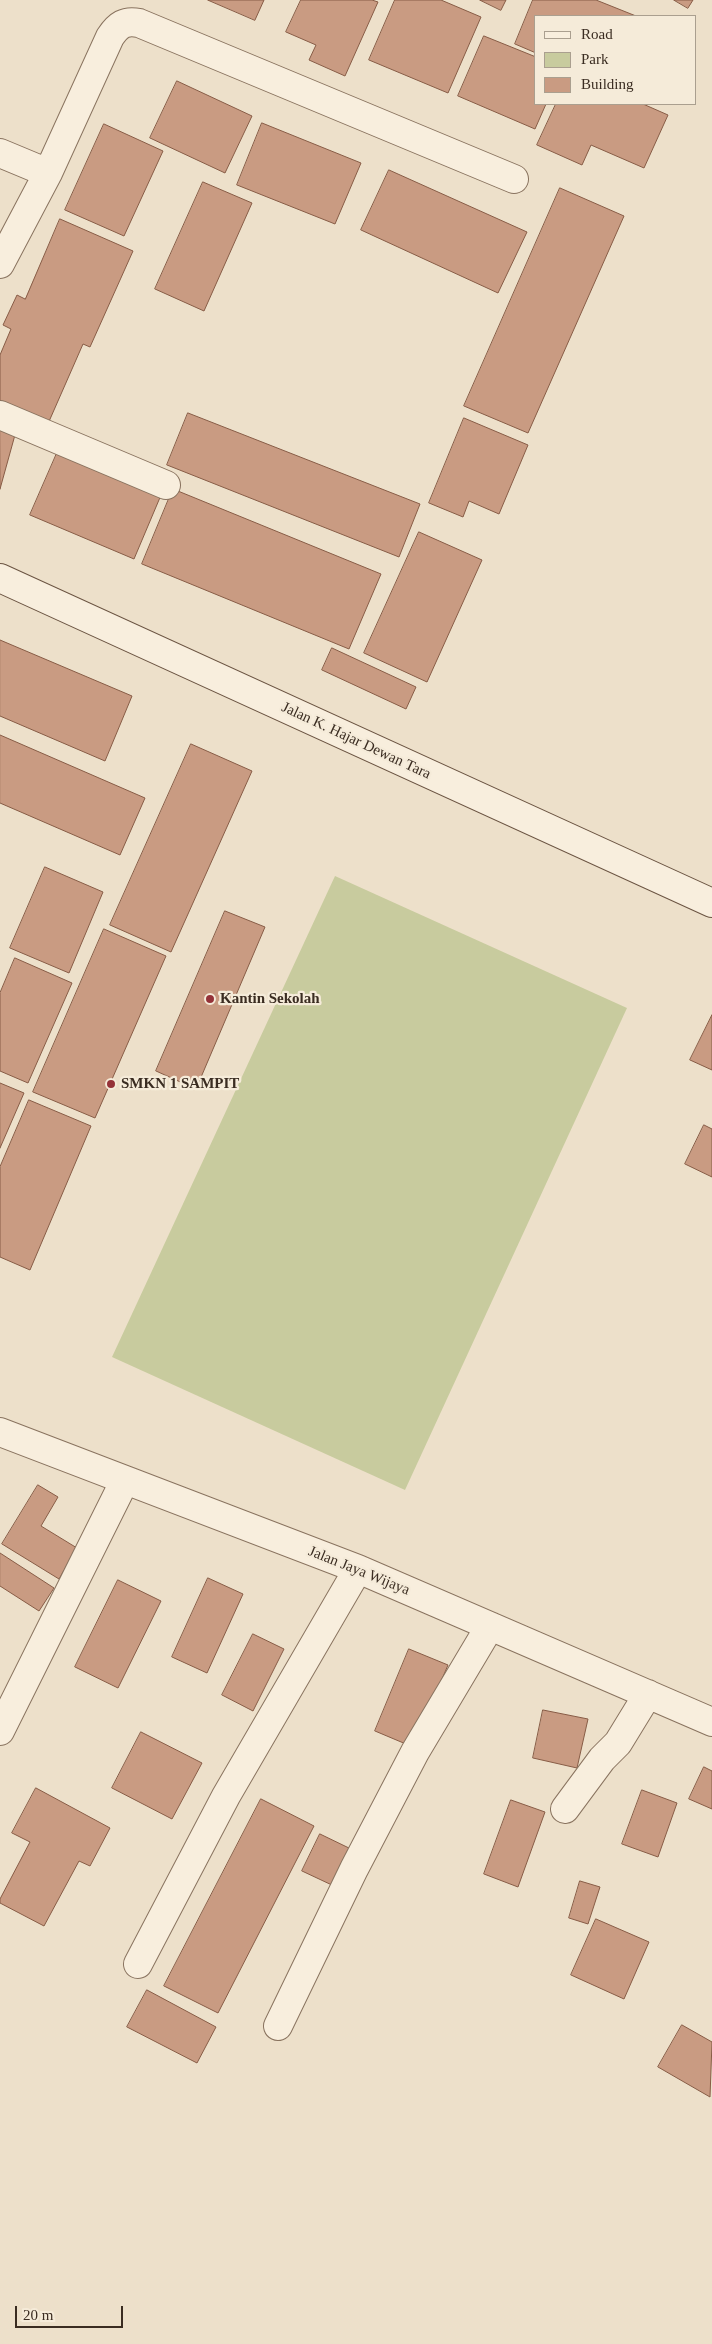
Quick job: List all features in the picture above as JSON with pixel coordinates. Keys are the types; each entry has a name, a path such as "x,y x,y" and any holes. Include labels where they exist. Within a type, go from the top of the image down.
{"street":[{"path":"0,264 48,173 110,37 116,28 132,22 139,23 514,179"},
{"path":"0,152 48,173"},
{"path":"0,415 166,484"},
{"name":"Jalan K. Hajar Dewan Tara","path":"0,578 712,903"},
{"name":"Jalan Jaya Wijaya","path":"2,1437 125,1480 358,1569 712,1722"},
{"path":"0,1731 125,1480"},
{"path":"138,1964 226,1796 358,1569"},
{"path":"278,2026 354,1869 415,1752 490,1626"},
{"path":"565,1809 602,1759 618,1743 648,1694"}],"green space":[{"path":"335,876 627,1008 405,1490 112,1357"}],"building":[{"path":"208,0 264,0 255,20"},
{"path":"301,0 372,0 378,2 345,76 309,60 316,45 286,32"},
{"path":"395,0 441,0 481,17 448,93 369,60"},
{"path":"480,0 506,0 501,10"},
{"path":"533,0 596,0 634,15 534,15 534,52 515,44"},
{"path":"674,0 693,0 688,8"},
{"path":"484,36 534,56 534,105 546,105 535,129 458,96"},
{"path":"177,81 252,116 225,173 150,138"},
{"path":"556,105 645,105 668,115 644,168 591,145 582,165 537,145"},
{"path":"262,123 361,163 335,224 237,185"},
{"path":"104,124 163,151 124,236 65,210"},
{"path":"389,170 527,232 498,293 361,230"},
{"path":"203,182 252,203 204,311 155,289"},
{"path":"560,188 624,216 528,433 464,406"},
{"path":"60,219 133,251 90,347 83,344 47,426 0,406 0,355 11,329 3,325 17,295 25,299"},
{"path":"188,413 420,504 399,557 167,465"},
{"path":"464,418 528,445 499,514 469,501 463,517 429,503"},
{"path":"0,419 18,424 0,489"},
{"path":"61,444 164,488 134,559 30,515"},
{"path":"173,489 381,574 349,649 142,564"},
{"path":"419,532 482,560 427,682 364,653"},
{"path":"0,640 132,696 105,761 0,716"},
{"path":"332,648 416,687 406,709 322,670"},
{"path":"0,735 145,798 120,855 0,803"},
{"path":"191,744 252,771 171,952 110,925"},
{"path":"45,867 103,892 69,973 10,948"},
{"name":"Kantin Sekolah","path":"225,911 265,927 196,1089 156,1071"},
{"path":"104,929 166,956 95,1118 33,1092"},
{"path":"15,958 72,983 28,1083 0,1071 0,993"},
{"path":"712,1015 712,1070 690,1060"},
{"path":"0,1083 24,1093 0,1148"},
{"path":"29,1100 91,1126 30,1270 0,1257 0,1167"},
{"path":"704,1125 712,1129 712,1177 685,1164"},
{"path":"38,1485 58,1497 41,1526 77,1548 59,1579 2,1544"},
{"path":"0,1553 54,1588 39,1611 0,1586"},
{"path":"208,1578 243,1594 207,1673 172,1657"},
{"path":"118,1580 161,1601 118,1688 75,1667"},
{"path":"253,1634 284,1649 253,1711 222,1695"},
{"path":"409,1649 448,1665 413,1747 375,1731"},
{"path":"543,1710 588,1719 577,1768 533,1758"},
{"path":"141,1732 202,1763 172,1819 112,1788"},
{"path":"704,1767 712,1771 712,1809 689,1799"},
{"path":"36,1788 110,1828 90,1866 79,1861 44,1926 0,1903 0,1899 30,1842 12,1833"},
{"path":"642,1790 677,1803 658,1857 622,1844"},
{"path":"261,1799 314,1826 218,2013 164,1986"},
{"path":"511,1800 545,1812 518,1887 484,1874"},
{"path":"320,1834 351,1849 334,1886 302,1871"},
{"path":"580,1881 600,1887 588,1924 569,1918"},
{"path":"596,1919 649,1942 624,1999 571,1975"},
{"path":"147,1990 216,2027 197,2063 127,2027"},
{"path":"682,2025 712,2042 710,2097 658,2067"}],"place":[{"name":"Kantin Sekolah","path":"210,999"},
{"name":"SMKN 1 SAMPIT","path":"111,1084"}]}
